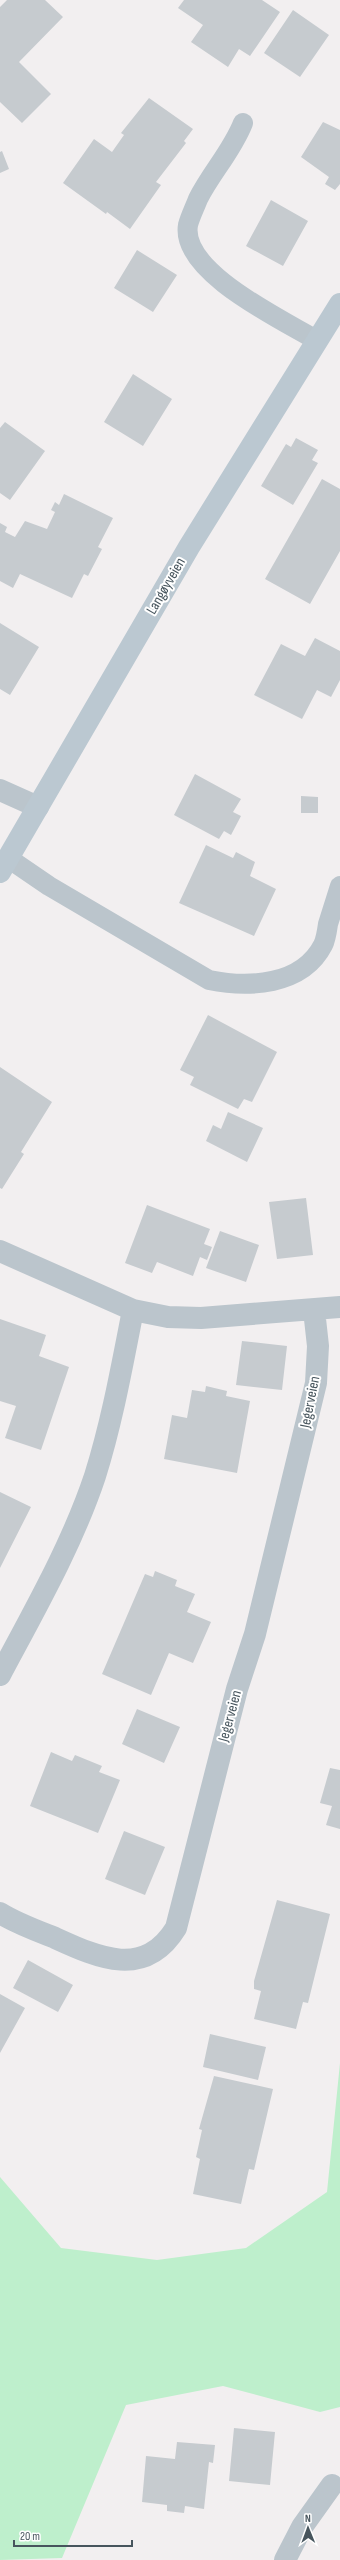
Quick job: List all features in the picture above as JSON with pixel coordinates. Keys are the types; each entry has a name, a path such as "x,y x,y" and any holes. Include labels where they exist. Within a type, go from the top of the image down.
{"main road":[{"name":"Langøyveien","path":"4,865 189,547 316,340 340,304"}],"street":[{"path":"0,790 38,807"},
{"path":"0,1251 132,1310 168,1317 201,1318 340,1307"},
{"path":"0,1675 47,1586 94,1476 114,1407 132,1310"},
{"name":"Jegerveien","path":"0,1913 80,1950 111,1959 133,1960 152,1954 167,1944 176,1928 237,1689 255,1634 314,1390 318,1346 314,1310"},
{"path":"285,2560 302,2527 332,2485"}],"lane":[{"path":"243,123 238,135 199,199 188,225 190,238 200,260 215,277 254,304 316,340"},
{"path":"4,865 50,886 209,980 228,984 253,984 274,981 306,966 324,944 340,886"}],"green space":[{"path":"340,2063 340,2407 320,2412 223,2386 126,2405 62,2558 0,2560 0,2177 61,2248 157,2260 246,2248 327,2192"}],"building":[{"path":"7,0 45,0 63,17 19,62 51,94 22,123 0,102 0,7"},
{"path":"184,0 262,0 280,12 250,56 239,49 228,67 191,42 203,25 178,8"},
{"path":"293,10 329,35 300,77 264,53"},
{"path":"149,98 193,129 184,141 186,143 156,182 161,185 130,229 107,212 106,214 63,183 94,139 112,152 124,135 121,133"},
{"path":"323,122 340,130 340,184 335,190 325,184 329,177 301,157"},
{"path":"2,151 9,169 0,173 0,152"},
{"path":"271,200 308,221 283,266 246,246"},
{"path":"137,250 177,275 153,312 114,288"},
{"path":"133,374 172,399 143,446 104,422"},
{"path":"5,422 45,451 10,500 0,493 0,428"},
{"path":"296,438 318,450 312,460 318,463 293,505 261,486 286,444 291,447"},
{"path":"322,479 340,489 340,551 310,604 265,579"},
{"path":"64,494 113,518 98,547 102,549 88,576 84,574 72,598 20,574 13,588 0,581 0,523 7,527 5,532 15,537 25,521 47,529 55,512 51,510 55,502 59,505"},
{"path":"0,623 39,647 10,695 0,689"},
{"path":"315,638 340,651 340,680 331,697 317,690 302,719 254,695 281,644 305,656"},
{"path":"195,774 241,799 233,812 241,816 231,835 224,831 219,839 174,815"},
{"path":"301,796 318,797 318,813 301,813"},
{"path":"206,845 233,858 236,852 255,862 250,876 276,889 254,936 179,903"},
{"path":"208,1015 277,1052 252,1102 244,1099 238,1109 190,1085 194,1077 180,1070"},
{"path":"0,1067 52,1102 21,1152 24,1154 2,1189 0,1188"},
{"path":"228,1112 263,1128 247,1162 206,1141 213,1125 221,1129"},
{"path":"306,1198 313,1255 277,1259 269,1202"},
{"path":"147,1205 210,1229 204,1244 212,1247 207,1260 200,1257 193,1276 157,1262 152,1273 125,1263"},
{"path":"220,1231 259,1245 246,1282 206,1268"},
{"path":"0,1319 46,1335 39,1356 69,1367 41,1450 5,1438 16,1406 0,1401"},
{"path":"242,1341 287,1346 282,1390 236,1385"},
{"path":"206,1386 227,1391 226,1396 250,1401 237,1473 164,1459 172,1415 187,1418 192,1390 205,1392"},
{"path":"0,1492 31,1507 0,1568"},
{"path":"155,1571 177,1580 175,1586 195,1594 187,1612 211,1622 193,1663 169,1653 151,1695 102,1674 145,1574 153,1577"},
{"path":"137,1709 180,1727 164,1763 122,1744"},
{"path":"51,1752 72,1761 75,1755 102,1766 99,1772 120,1780 98,1833 30,1806"},
{"path":"330,1768 340,1770 340,1829 326,1825 332,1806 320,1803"},
{"path":"124,1831 165,1847 145,1895 105,1879"},
{"path":"277,1900 330,1914 308,2003 303,2002 296,2029 254,2019 261,1991 254,1989 254,1981"},
{"path":"28,1960 73,1985 58,2012 13,1988"},
{"path":"0,1994 25,2008 0,2053"},
{"path":"210,2034 266,2047 258,2080 203,2067"},
{"path":"214,2076 273,2089 254,2170 249,2169 241,2204 193,2194 200,2159 196,2157 202,2130 199,2129"},
{"path":"234,2428 275,2432 270,2485 229,2481"},
{"path":"177,2442 215,2445 213,2463 209,2462 204,2509 185,2506 184,2513 167,2511 167,2505 142,2502 146,2456 175,2459"}]}
